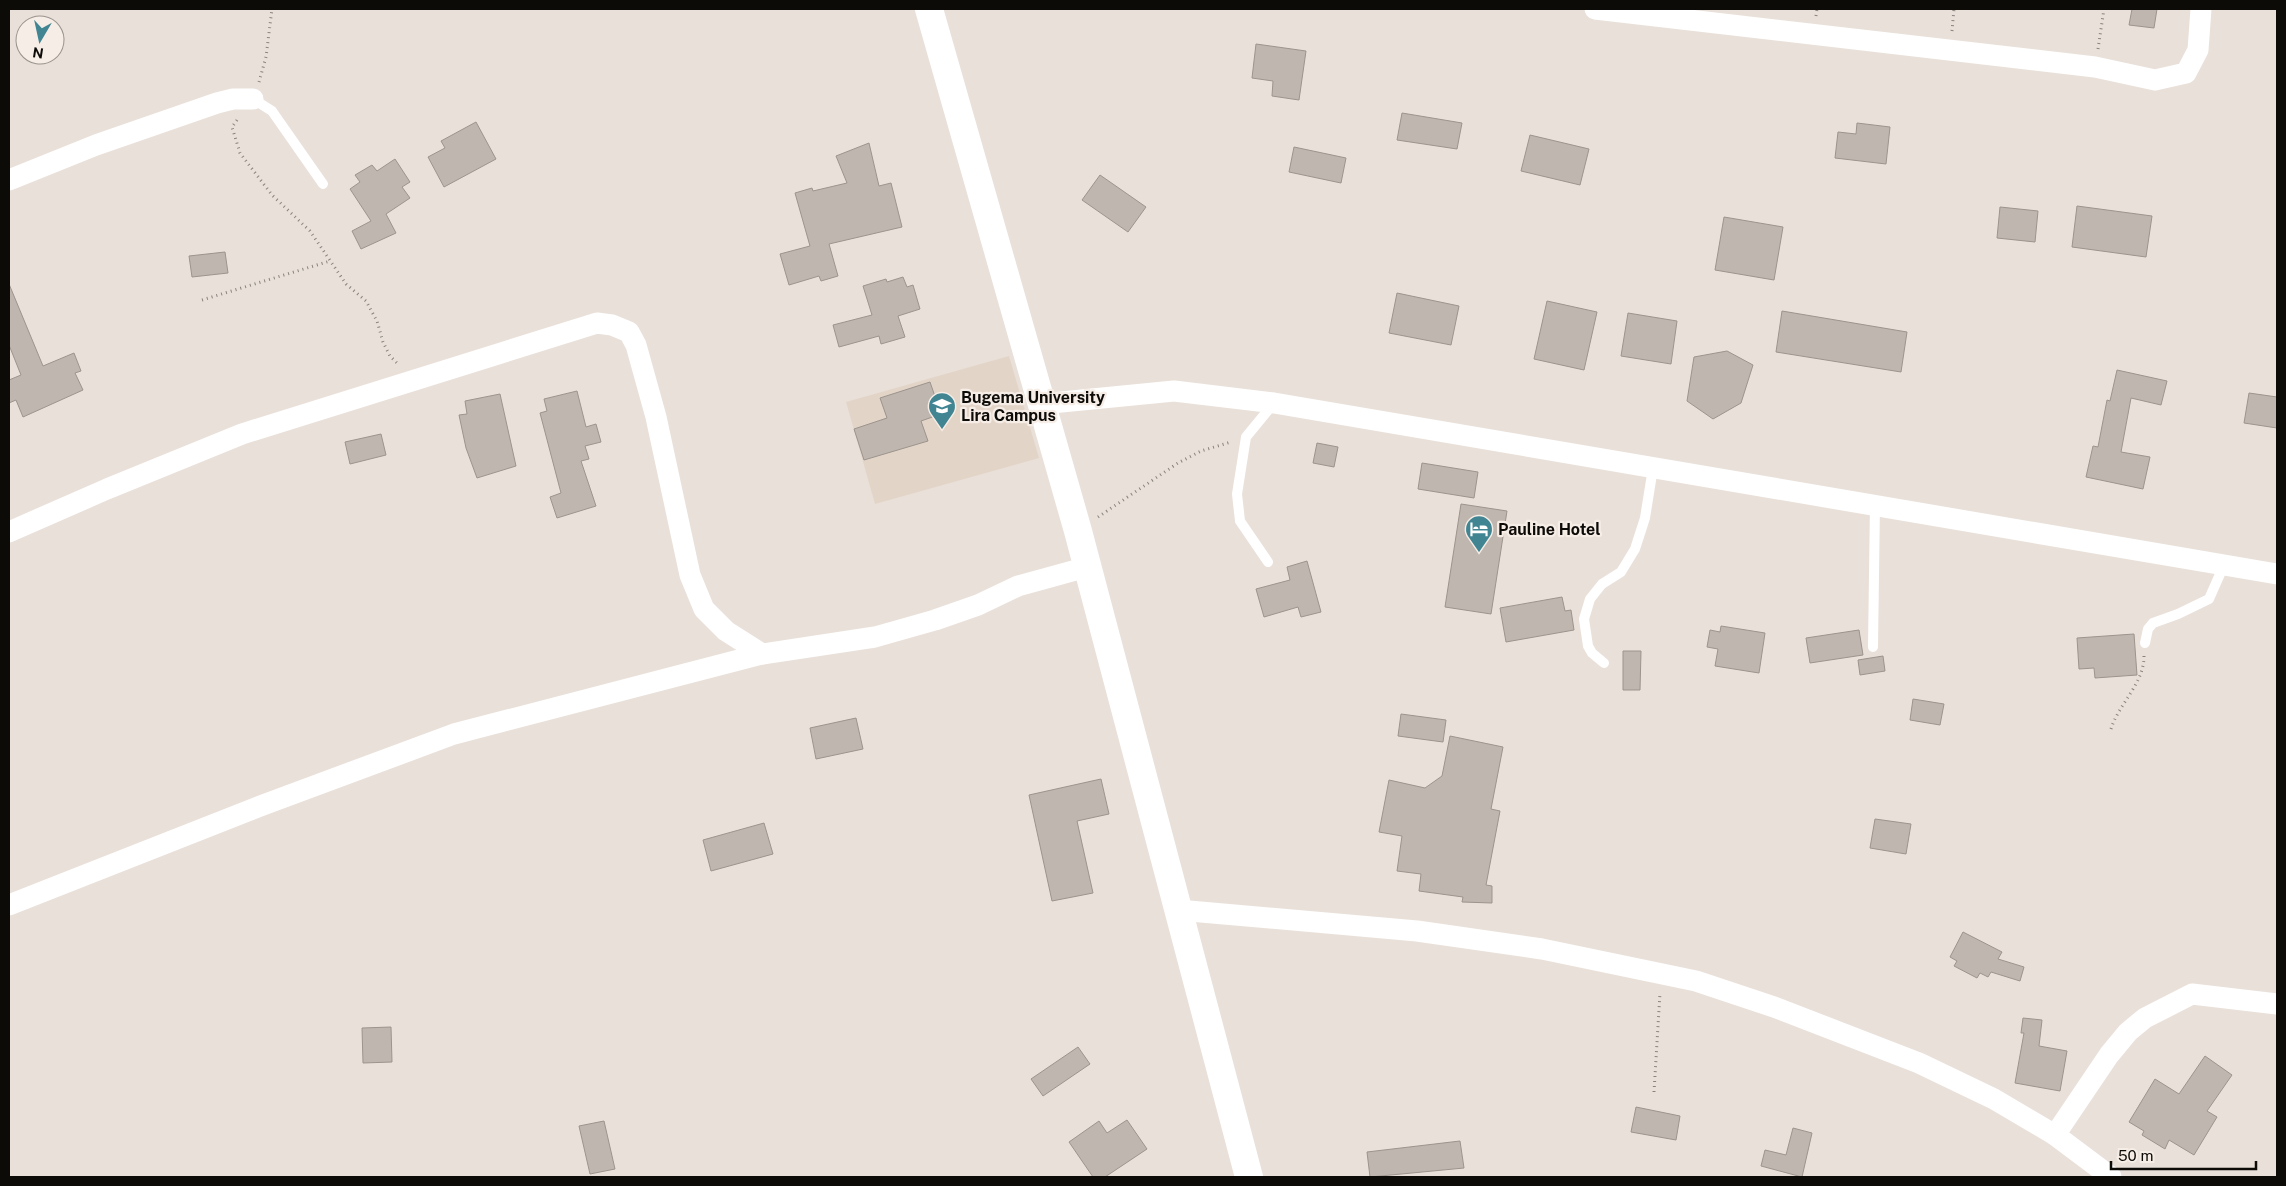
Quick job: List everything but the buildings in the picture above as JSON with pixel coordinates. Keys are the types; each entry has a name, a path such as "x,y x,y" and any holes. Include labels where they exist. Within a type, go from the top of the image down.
{"street":[{"path":"928,9 988,209 1078,531 1249,1177"},
{"path":"1604,9 2095,67 2155,80 2186,73 2198,50 2201,9"},
{"path":"9,180 96,146 217,104 234,99 253,99"},
{"path":"9,532 107,489 242,434 597,322 612,325 629,332 636,345 656,417 690,575 700,600 704,608 726,630 762,654"},
{"path":"1041,404 1174,391 1274,404 1875,504 2277,574"},
{"path":"9,905 263,805 454,734 762,654 876,637 978,605 1018,586 1087,567"},
{"path":"1178,910 1417,931 1542,949 1696,981 1774,1007 1919,1063 1994,1099 2055,1134 2111,1177"},
{"path":"2055,1134 2109,1055 2128,1032 2145,1018 2192,994 2277,1004"}],"lane":[{"path":"253,99 272,111 323,184"},
{"path":"1268,562 1240,521 1237,494 1246,437 1274,404"},
{"path":"1604,663 1588,646 1584,619 1590,600 1602,584 1621,572 1635,549 1644,518 1653,468"},
{"path":"1872,646 1875,504"},
{"path":"2145,643 2148,629 2153,623 2186,611 2209,599 2224,565"}],"path":[{"path":"272,9 266,57 253,99 232,127 240,153 272,195 310,231 346,284 366,301 377,321 383,342 390,356 412,379"},
{"path":"2095,67 2104,9"},
{"path":"202,300 330,261"},
{"path":"1078,531 1178,463 1201,451 1246,437"},
{"path":"2111,729 2115,715 2144,669 2145,643"},
{"path":"1654,1092 1661,973"}],"shaded area":[{"name":"Bugema University Lira Campus","path":"1009,356 1039,458 875,504 846,402"}],"place":[{"name":"Bugema University Lira Campus","path":"942,430"},
{"name":"Pauline Hotel","path":"1479,553"}]}
